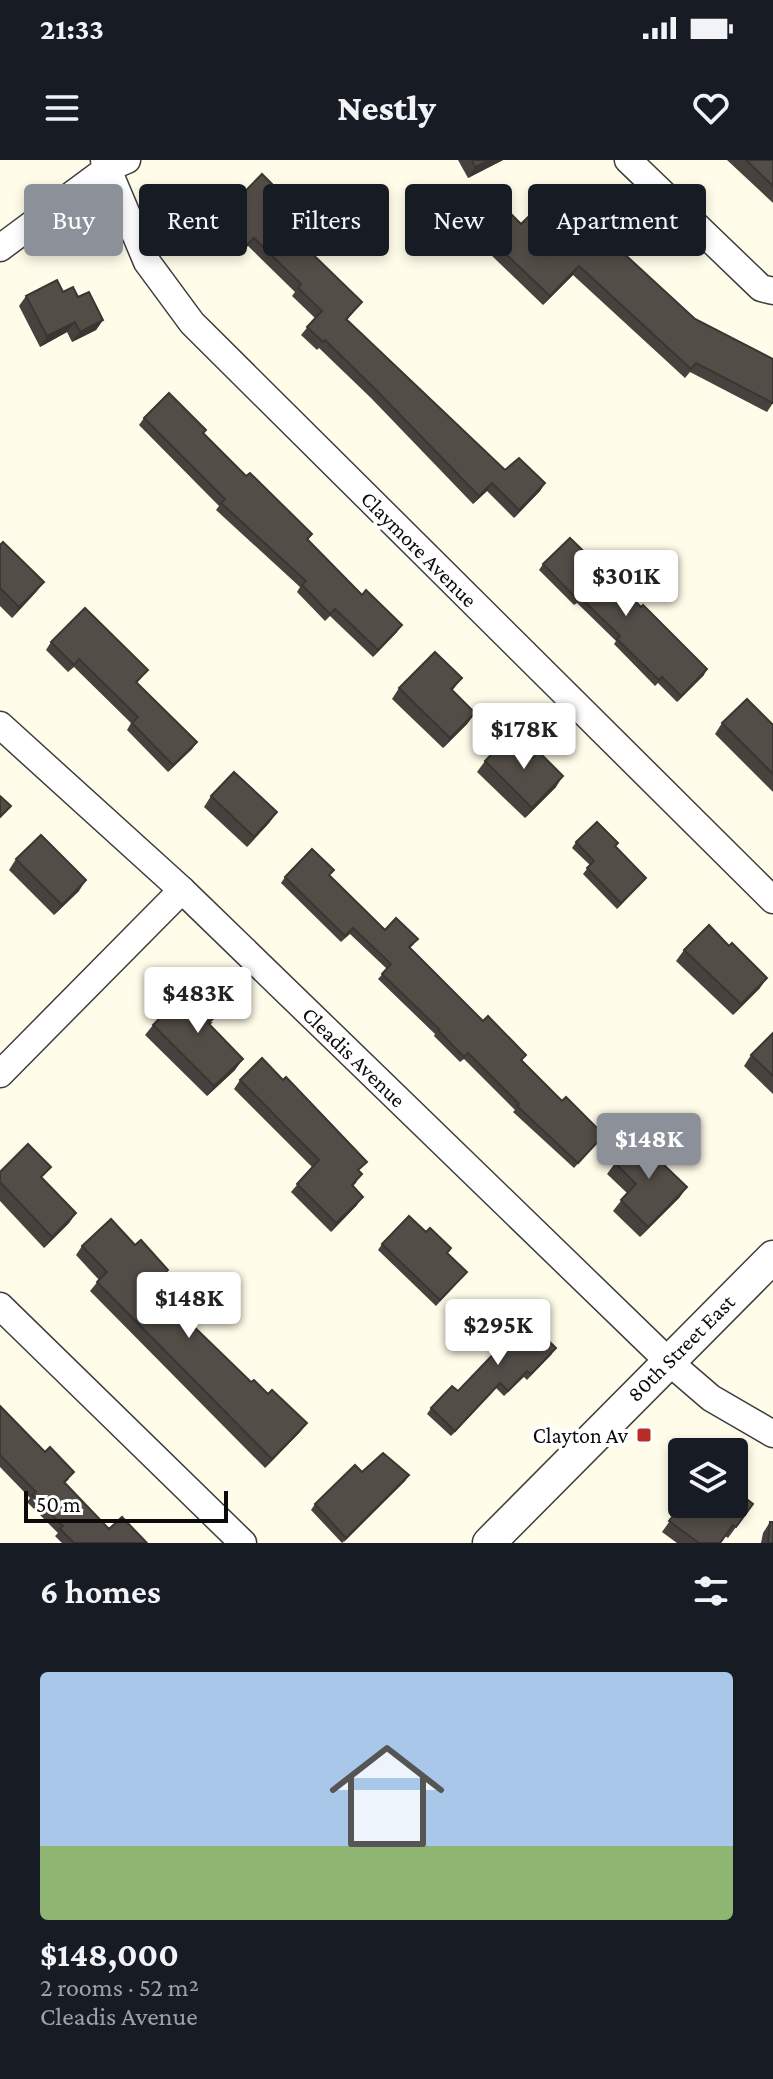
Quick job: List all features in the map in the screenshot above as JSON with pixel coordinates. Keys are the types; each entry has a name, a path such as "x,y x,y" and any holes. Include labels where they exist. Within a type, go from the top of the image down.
{"street":[{"path":"628,160 761,288 773,291"},
{"path":"0,248 113,163"},
{"name":"Claymore Avenue","path":"113,163 147,262 192,323 773,900"},
{"name":"Cleadis Avenue","path":"0,725 182,890 668,1361 711,1398 773,1434"},
{"path":"0,1074 182,890"},
{"name":"80th Street East","path":"489,1543 773,1257"},
{"path":"0,1306 243,1543"}],"building":[{"path":"472,160 490,160 475,167"},
{"path":"746,160 773,160 773,186"},
{"path":"262,174 272,184 263,184 263,247 254,238 247,245 247,189"},
{"path":"512,215 521,224 528,217 528,256 627,256 695,319 773,359 773,403 696,363 691,369 579,266 550,296 508,256 512,256"},
{"path":"272,256 315,256 362,302 346,319 505,470 519,458 545,483 519,510 492,483 479,496 376,390 325,340 323,342 307,327 322,311 298,288 301,284"},
{"path":"57,280 63,292 73,287 78,297 89,292 103,320 80,332 75,322 47,336 26,296"},
{"path":"169,393 246,476 250,473 312,534 307,539 362,595 366,590 402,625 378,650 335,609 330,614 302,585 306,581 221,503 225,499 144,418"},
{"path":"570,538 707,669 681,696 662,677 659,680 617,639 620,636 543,564"},
{"path":"3,542 44,582 19,607 0,588 0,545"},
{"path":"85,608 148,670 136,682 197,742 173,765 132,723 138,717 79,659 74,665 51,642"},
{"path":"435,652 462,678 451,689 475,713 450,738 399,688"},
{"path":"747,699 773,725 773,774 722,723"},
{"path":"509,736 532,758 539,752 563,776 532,808 485,761"},
{"path":"234,772 277,812 254,837 211,796"},
{"path":"0,796 11,806 0,817"},
{"path":"597,822 646,878 621,903 587,868 594,861 576,842"},
{"path":"41,835 86,880 62,905 16,859"},
{"path":"312,849 334,870 329,875 385,930 396,918 418,939 409,947 483,1021 488,1016 526,1055 521,1060 562,1101 566,1097 604,1135 578,1163 517,1106 519,1104 468,1053 464,1057 382,974 391,964 353,928 345,936 285,877"},
{"path":"709,925 767,978 741,1004 684,950"},
{"path":"193,984 221,1012 208,1023 243,1059 214,1086 153,1025"},
{"path":"773,1033 773,1076 751,1055"},
{"path":"262,1058 283,1080 286,1077 367,1162 358,1170 362,1174 352,1185 363,1197 336,1223 297,1184 319,1160 240,1080"},
{"path":"645,1133 662,1149 658,1153 666,1161 663,1164 687,1187 648,1227 621,1200 636,1184 615,1163"},
{"path":"28,1144 51,1167 41,1177 76,1213 52,1237 0,1182 0,1172"},
{"path":"409,1216 426,1232 430,1228 451,1248 447,1253 467,1272 440,1300 382,1244"},
{"path":"111,1219 135,1245 141,1240 168,1270 152,1286 251,1382 254,1380 268,1394 272,1390 307,1423 272,1459 97,1282 107,1272 82,1246"},
{"path":"510,1303 556,1348 531,1374 527,1371 508,1391 500,1383 455,1431 431,1408 452,1386 458,1391 505,1342 489,1325"},
{"path":"0,1406 45,1452 50,1447 74,1472 64,1482 109,1529 122,1517 147,1543 74,1543 60,1529 63,1526 32,1495 36,1492 0,1455"},
{"path":"383,1453 409,1475 346,1538 315,1504 355,1465 362,1472"},
{"path":"671,1518 743,1518 736,1527 733,1525 720,1543 699,1543 669,1521"},
{"path":"770,1522 773,1522 773,1543 768,1543"}],"place":[{"name":"Clayton Av","path":"644,1435"}]}
